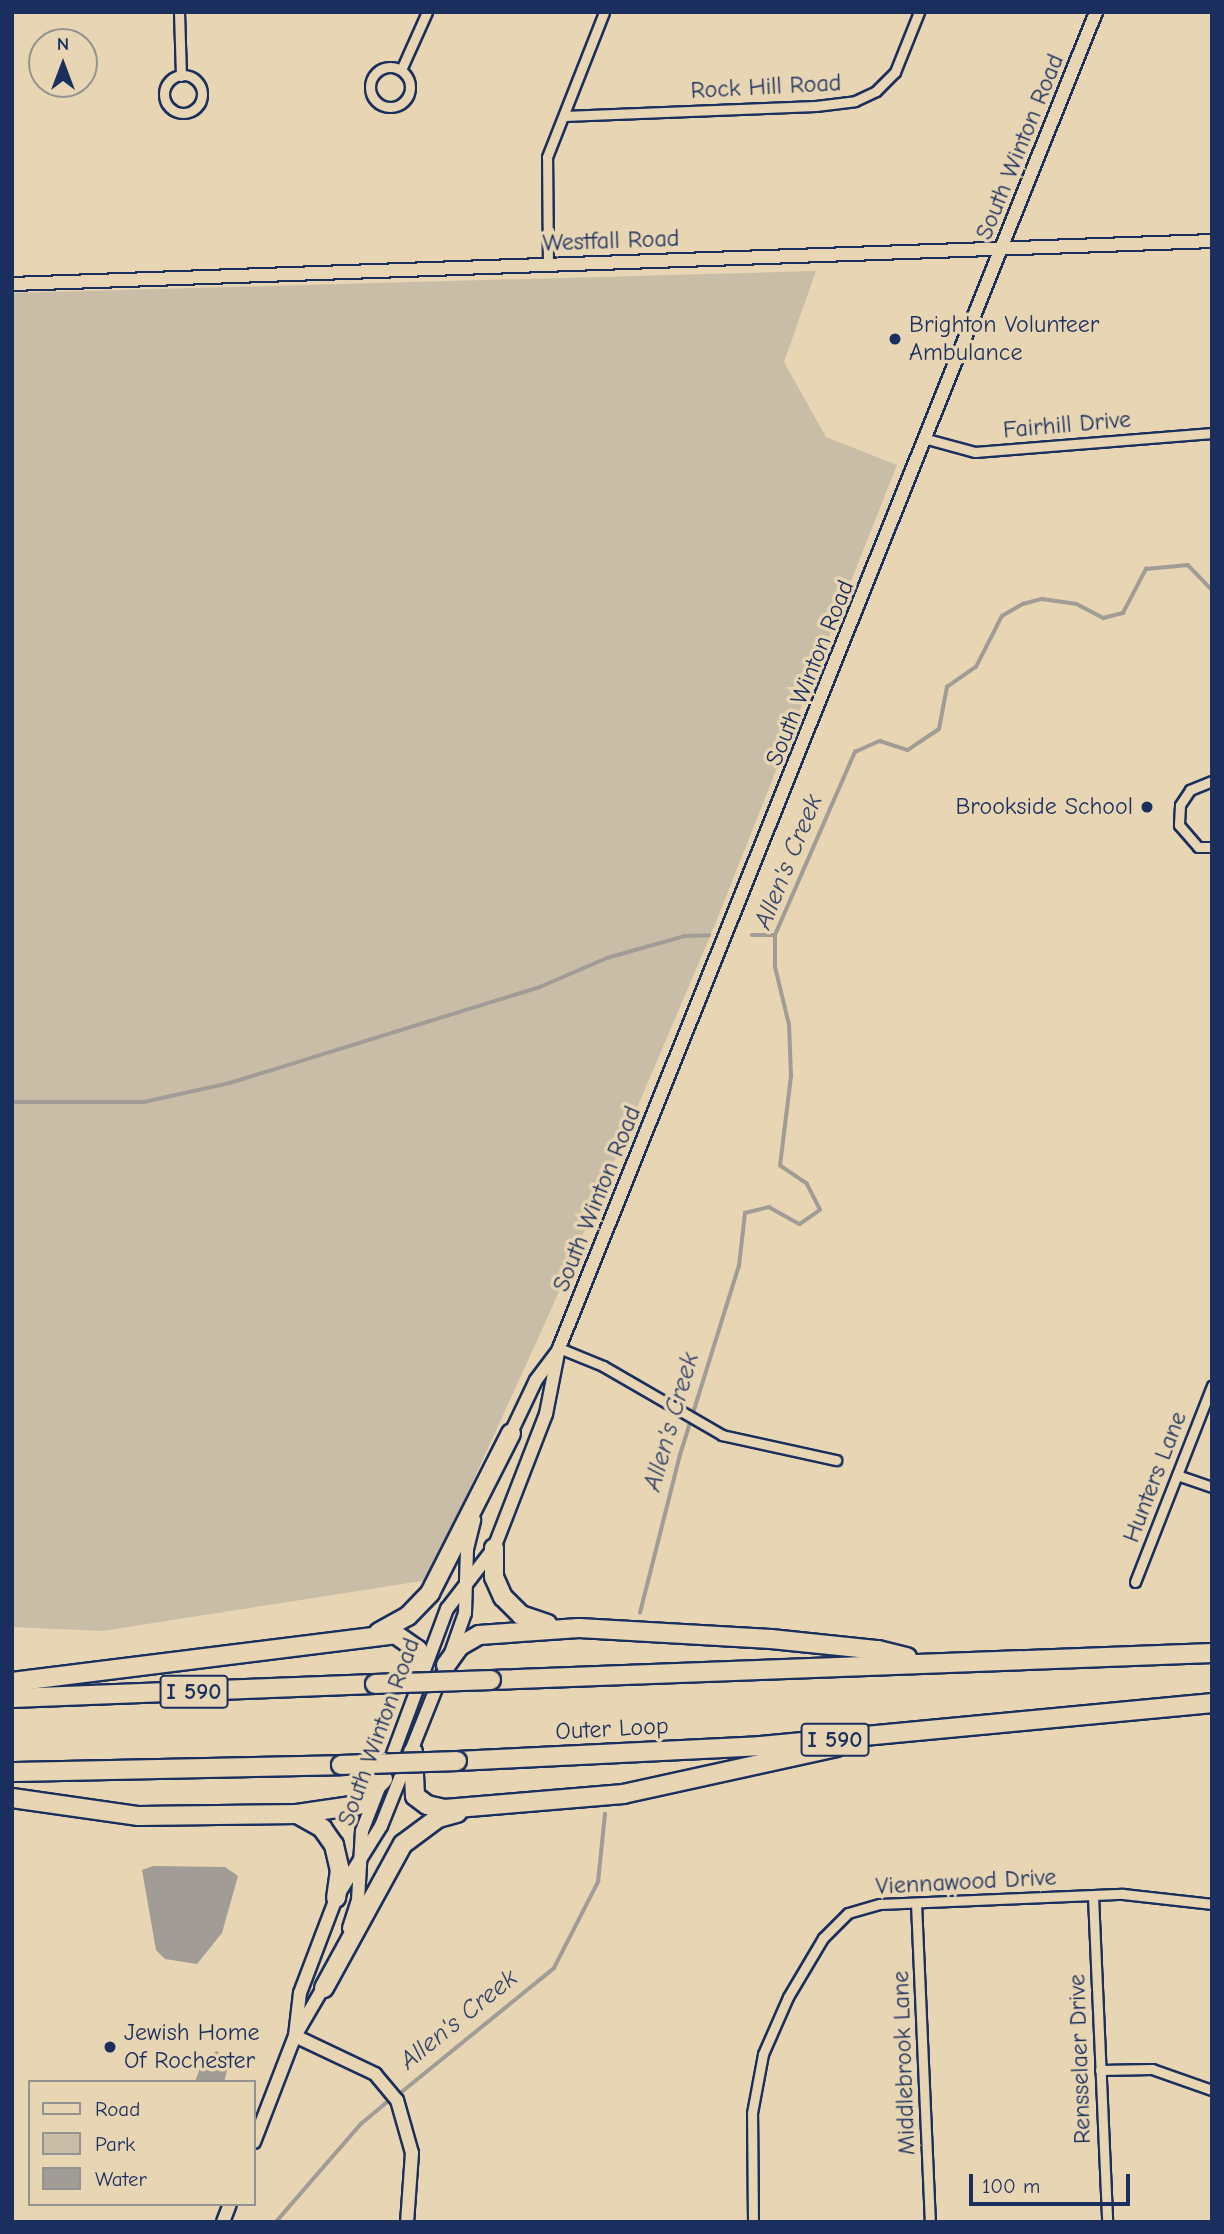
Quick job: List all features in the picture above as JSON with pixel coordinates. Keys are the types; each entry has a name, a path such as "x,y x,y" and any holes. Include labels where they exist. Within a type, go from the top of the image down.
{"highway":[{"path":"376,1634 408,1616 430,1593 510,1433"},
{"path":"494,1548 496,1582 512,1609 538,1622 579,1628 800,1642 878,1650 926,1662"},
{"path":"446,1665 460,1646 479,1635 579,1628"},
{"path":"12,1682 376,1634 399,1635 413,1643 421,1658 421,1679"},
{"name":"I 590","path":"12,1698 1212,1653"},
{"name":"Outer Loop","path":"12,1772 457,1761 859,1738 1212,1703"},
{"path":"412,1752 412,1787 420,1801 440,1809 643,1790 822,1752 859,1738"},
{"path":"12,1798 153,1817 298,1814 358,1805 383,1779"},
{"path":"324,1988 403,1843 438,1818 484,1806"},
{"path":"298,1814 322,1828 335,1846 340,1870 336,1898"}],"main road":[{"name":"South Winton Road","path":"256,2138 295,2036 324,1988 357,1906 363,1827 447,1609 494,1548 546,1414 559,1348 927,439 1096,12"},
{"name":"Westfall Road","path":"12,284 548,264 1001,251 1212,241"},
{"name":"South Winton Road","path":"295,2036 298,2001 336,1898 383,1822 464,1621 470,1533 510,1433 536,1380 559,1348"},
{"path":"295,2036 356,2063 381,2080 397,2100 412,2153 407,2222"}],"street":[{"path":"179,12 181,76"},
{"path":"401,70 427,12"},
{"path":"548,264 545,167 604,12"},
{"name":"Rock Hill Road","path":"564,116 816,106 855,101 876,91 895,72 919,12"},
{"path":"381,69 401,70 409,80 407,100 389,108 376,103 370,91 372,78 381,69"},
{"path":"181,76 193,78 201,88 198,106 188,113 176,112 164,98 170,80 181,76"},
{"name":"Fairhill Drive","path":"927,439 975,452 1212,433"},
{"path":"1212,781 1190,790 1180,805 1179,825 1198,847 1212,847"},
{"path":"559,1348 603,1366 680,1407 722,1435 836,1460"},
{"name":"Hunters Lane","path":"1135,1583 1212,1386"},
{"path":"1177,1475 1212,1487"},
{"name":"Viennawood Drive","path":"753,2222 754,2092 769,2037 788,1997 823,1938 848,1913 870,1906 916,1903 1149,1894 1212,1904"},
{"name":"Rensselaer Drive","path":"1093,1896 1107,2222"},
{"name":"Middlebrook Lane","path":"916,1903 930,2222"},
{"path":"1100,2070 1152,2069 1212,2090"}],"green space":[{"path":"816,271 784,362 826,437 897,465 714,927 550,1312 428,1580 102,1631 12,1627 12,293"}],"water":[{"path":"153,1866 225,1867 238,1876 222,1933 197,1964 165,1959 156,1950 142,1870"},
{"path":"217,2051 229,2063 225,2080 196,2080 203,2059"}],"waterway":[{"name":"Allen's Creek","path":"640,1613 680,1455 739,1266 745,1213 769,1207 800,1224 820,1210 807,1184 780,1166 791,1076 789,1025 775,967 775,935 855,752 880,741 908,750 939,729 947,687 976,667 1002,616 1023,604 1042,599 1077,604 1103,618 1123,613 1146,569 1188,565 1212,590"},
{"path":"12,1102 144,1102 230,1083 540,987 607,958 685,936 709,935"},
{"path":"752,935 774,935"},
{"name":"Allen's Creek","path":"398,2095 554,1968 598,1882 605,1814"},
{"name":"Allen's Creek","path":"276,2222 361,2124 391,2099"}],"place":[{"name":"Brighton Volunteer Ambulance","path":"895,339"},
{"name":"Brookside School","path":"1147,807"},
{"name":"Jewish Home Of Rochester","path":"110,2047"}]}
